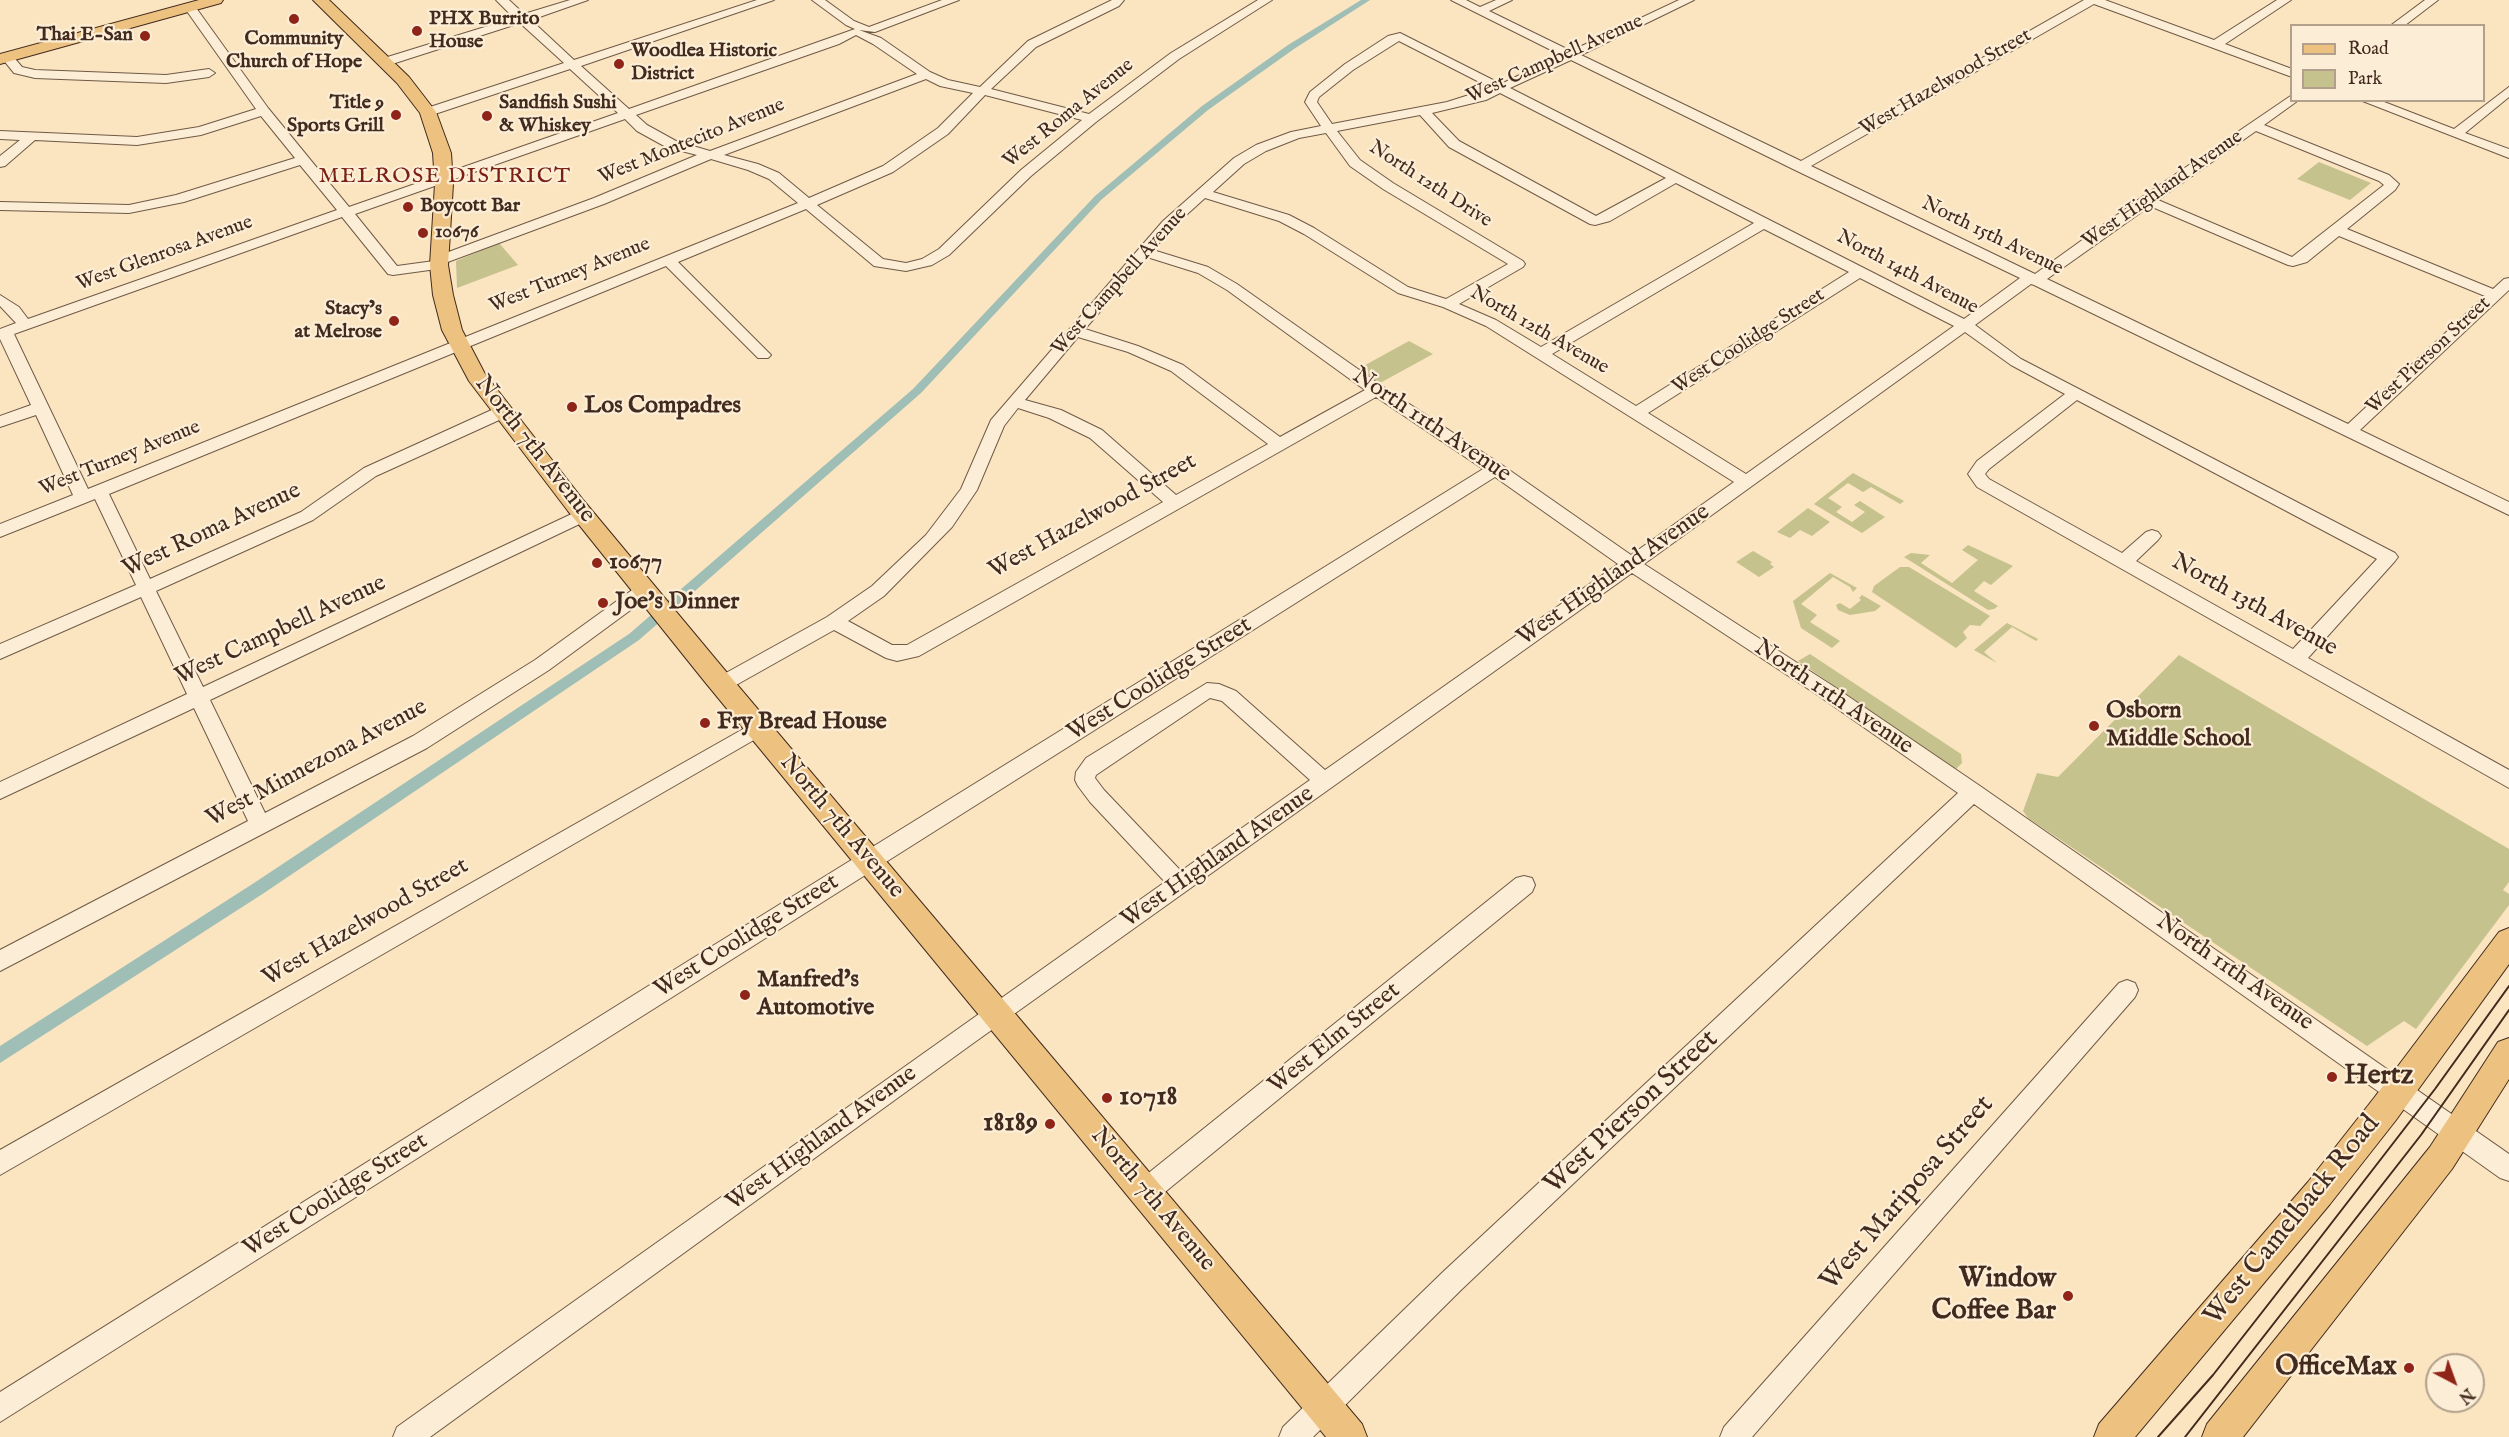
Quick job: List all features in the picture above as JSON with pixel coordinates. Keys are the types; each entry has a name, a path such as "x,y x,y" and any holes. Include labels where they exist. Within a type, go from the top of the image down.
{"main road":[{"path":"3,58 216,0"},
{"name":"North 7th Avenue","path":"320,0 414,92 428,112 442,153 440,262 447,315 458,344 471,368 502,412 722,684 1349,1437"},
{"name":"West Camelback Road","path":"2112,1437 2304,1211 2400,1090 2509,941"},
{"path":"2220,1437 2382,1235 2459,1133 2509,1052"}],"street":[{"path":"502,0 642,128 671,144 753,167 774,176 809,204"},
{"path":"385,62 582,0"},
{"path":"428,112 768,0"},
{"path":"818,0 926,75 944,83 1041,104 1091,119"},
{"name":"West Glenrosa Avenue","path":"3,333 953,0"},
{"name":"West Turney Avenue","path":"0,531 667,259 809,204 888,169 944,131 1012,61 1042,38 1107,8 1118,0"},
{"name":"West Roma Avenue","path":"809,204 879,263 906,267 927,262 944,252 1026,173 1091,119 1175,56 1266,0"},
{"name":"North 15th Avenue","path":"1457,0 2509,509"},
{"path":"1480,11 1506,0"},
{"name":"West Campbell Avenue","path":"722,684 834,622 878,591 946,523 969,490 998,424 1014,402 1168,224 1239,161 1261,148 1296,135 1472,100 1503,88 1688,0"},
{"path":"2093,0 2290,72"},
{"name":"West Hazelwood Street","path":"1800,166 2093,0"},
{"path":"2119,10 2136,0"},
{"path":"2215,45 2285,0"},
{"path":"2399,24 2432,0"},
{"path":"190,7 264,111 345,212"},
{"name":"North 14th Avenue","path":"1399,35 1966,326 2016,363 2389,557 2296,659"},
{"name":"North 12th Drive","path":"1399,35 1349,68 1314,95 1311,102 1355,163 1388,186 1518,264 1448,303"},
{"path":"3,58 18,70 35,74 166,79 209,72"},
{"name":"West Montecito Avenue","path":"345,212 393,271 440,262 599,201 710,155 926,75"},
{"path":"2456,134 2509,91"},
{"name":"West Highland Avenue","path":"407,1437 1630,563 2032,279 2290,100"},
{"path":"2371,102 2509,154"},
{"path":"0,135 122,141 162,138 201,131 264,111"},
{"path":"1423,111 1454,144 1595,220 1605,218 1676,178"},
{"path":"2147,200 2282,260 2293,262 2302,259 2392,184 2255,126"},
{"path":"0,163 32,137"},
{"path":"0,206 129,209 179,199 304,159"},
{"name":"North 12th Avenue","path":"1203,193 1291,221 1403,290 1448,303 1491,323 1746,482"},
{"path":"1541,354 1764,223"},
{"path":"2338,230 2495,295"},
{"name":"North 11th Avenue","path":"1144,252 1188,265 1218,278 1376,390 1496,469 1630,563 1826,691 1973,792 2509,1168"},
{"path":"667,259 763,355"},
{"name":"West Coolidge Street","path":"1637,413 1860,271"},
{"name":"West Pierson Street","path":"2349,432 2509,282"},
{"path":"0,299 14,310 25,326"},
{"path":"1077,331 1133,349 1177,368 1279,444"},
{"path":"3,333 40,406 147,588 261,826"},
{"name":"West Hazelwood Street","path":"834,622 886,651 897,654 912,651 1376,390"},
{"name":"North 13th Avenue","path":"2074,394 1983,465 1976,474 1983,483 2509,780"},
{"path":"1014,402 1063,417 1096,434 1174,502"},
{"path":"0,422 40,406"},
{"name":"West Roma Avenue","path":"0,652 285,527 308,516 369,471 502,412"},
{"name":"West Coolidge Street","path":"0,1408 1496,469"},
{"name":"West Campbell Avenue","path":"0,791 584,515"},
{"path":"2124,562 2152,536"},
{"name":"West Minnezona Avenue","path":"0,961 420,742 542,665 656,604"},
{"path":"1180,885 1097,796 1085,780 1086,772 1093,764 1207,690 1219,691 1229,696 1325,783"},
{"name":"West Hazelwood Street","path":"0,1163 759,728"},
{"name":"West Pierson Street","path":"1293,1437 1453,1280 1973,792"},
{"name":"West Elm Street","path":"1145,1192 1524,885"},
{"name":"West Mariposa Street","path":"1734,1437 2127,990"}],"green space":[{"path":"2319,162 2371,183 2350,200 2297,179"},
{"path":"499,243 518,265 457,288 456,261"},
{"path":"1409,341 1433,354 1380,383 1358,369"},
{"path":"1853,473 1904,501 1900,504 1871,487 1863,492 1848,483 1828,498 1842,507 1836,512 1852,522 1865,512 1854,505 1860,501 1885,517 1862,533 1814,504"},
{"path":"1808,508 1830,522 1812,536 1800,530 1790,538 1777,532"},
{"path":"1968,545 2013,566 1991,585 1984,581 1974,591 1998,606 1994,609 1988,610 1904,557 1911,553 1930,555 1921,563 1952,583 1978,560 1962,550"},
{"path":"1753,551 1772,562 1770,564 1774,567 1759,577 1736,562"},
{"path":"1900,567 1909,567 1990,616 1980,626 1970,625 1963,632 1967,638 1956,648 1872,592 1874,586"},
{"path":"1830,573 1857,588 1853,592 1850,587 1833,577 1801,604 1817,615 1810,622 1840,641 1832,648 1801,628 1793,601"},
{"path":"1862,595 1881,606 1875,611 1850,615 1838,610 1836,605 1840,603 1850,609 1861,600 1859,598"},
{"path":"2007,623 2038,639 2036,641 2012,627 1984,652 1997,663 1974,650"},
{"path":"1810,654 1961,754 1962,763 1956,769 1798,661"},
{"path":"2179,655 2509,849 2509,882 2503,890 2509,894 2509,905 2416,1029 2404,1021 2367,1046 2028,818 2023,811 2037,773 2058,777"}],"waterway":[{"path":"0,1055 259,888 634,637 917,391 1098,198 1205,108 1291,47 1366,0"}],"tram line":[{"path":"2158,1437 2213,1375 2313,1247 2435,1089 2509,986"},
{"path":"2185,1437 2421,1135 2509,1010"}],"place":[{"name":"Community Church of Hope","path":"294,19"},
{"name":"PHX Burrito House","path":"417,31"},
{"name":"Thai E-San","path":"145,36"},
{"name":"Woodlea Historic District","path":"619,64"},
{"name":"Title 9 Sports Grill","path":"396,115"},
{"name":"Sandfish Sushi & Whiskey","path":"487,116"},
{"name":"Boycott Bar","path":"408,207"},
{"name":"10676","path":"423,233"},
{"name":"Stacy’s at Melrose","path":"394,321"},
{"name":"Los Compadres","path":"572,407"},
{"name":"10677","path":"597,563"},
{"name":"Joe's Dinner","path":"603,603"},
{"name":"Fry Bread House","path":"705,723"},
{"name":"Osborn Middle School","path":"2094,726"},
{"name":"Manfred's Automotive","path":"745,995"},
{"name":"Hertz","path":"2332,1077"},
{"name":"10718","path":"1107,1098"},
{"name":"18189","path":"1050,1124"},
{"name":"Window Coffee Bar","path":"2068,1296"},
{"name":"OfficeMax","path":"2409,1368"}],"district":[{"name":"MELROSE DISTRICT","path":"445,177"}]}
